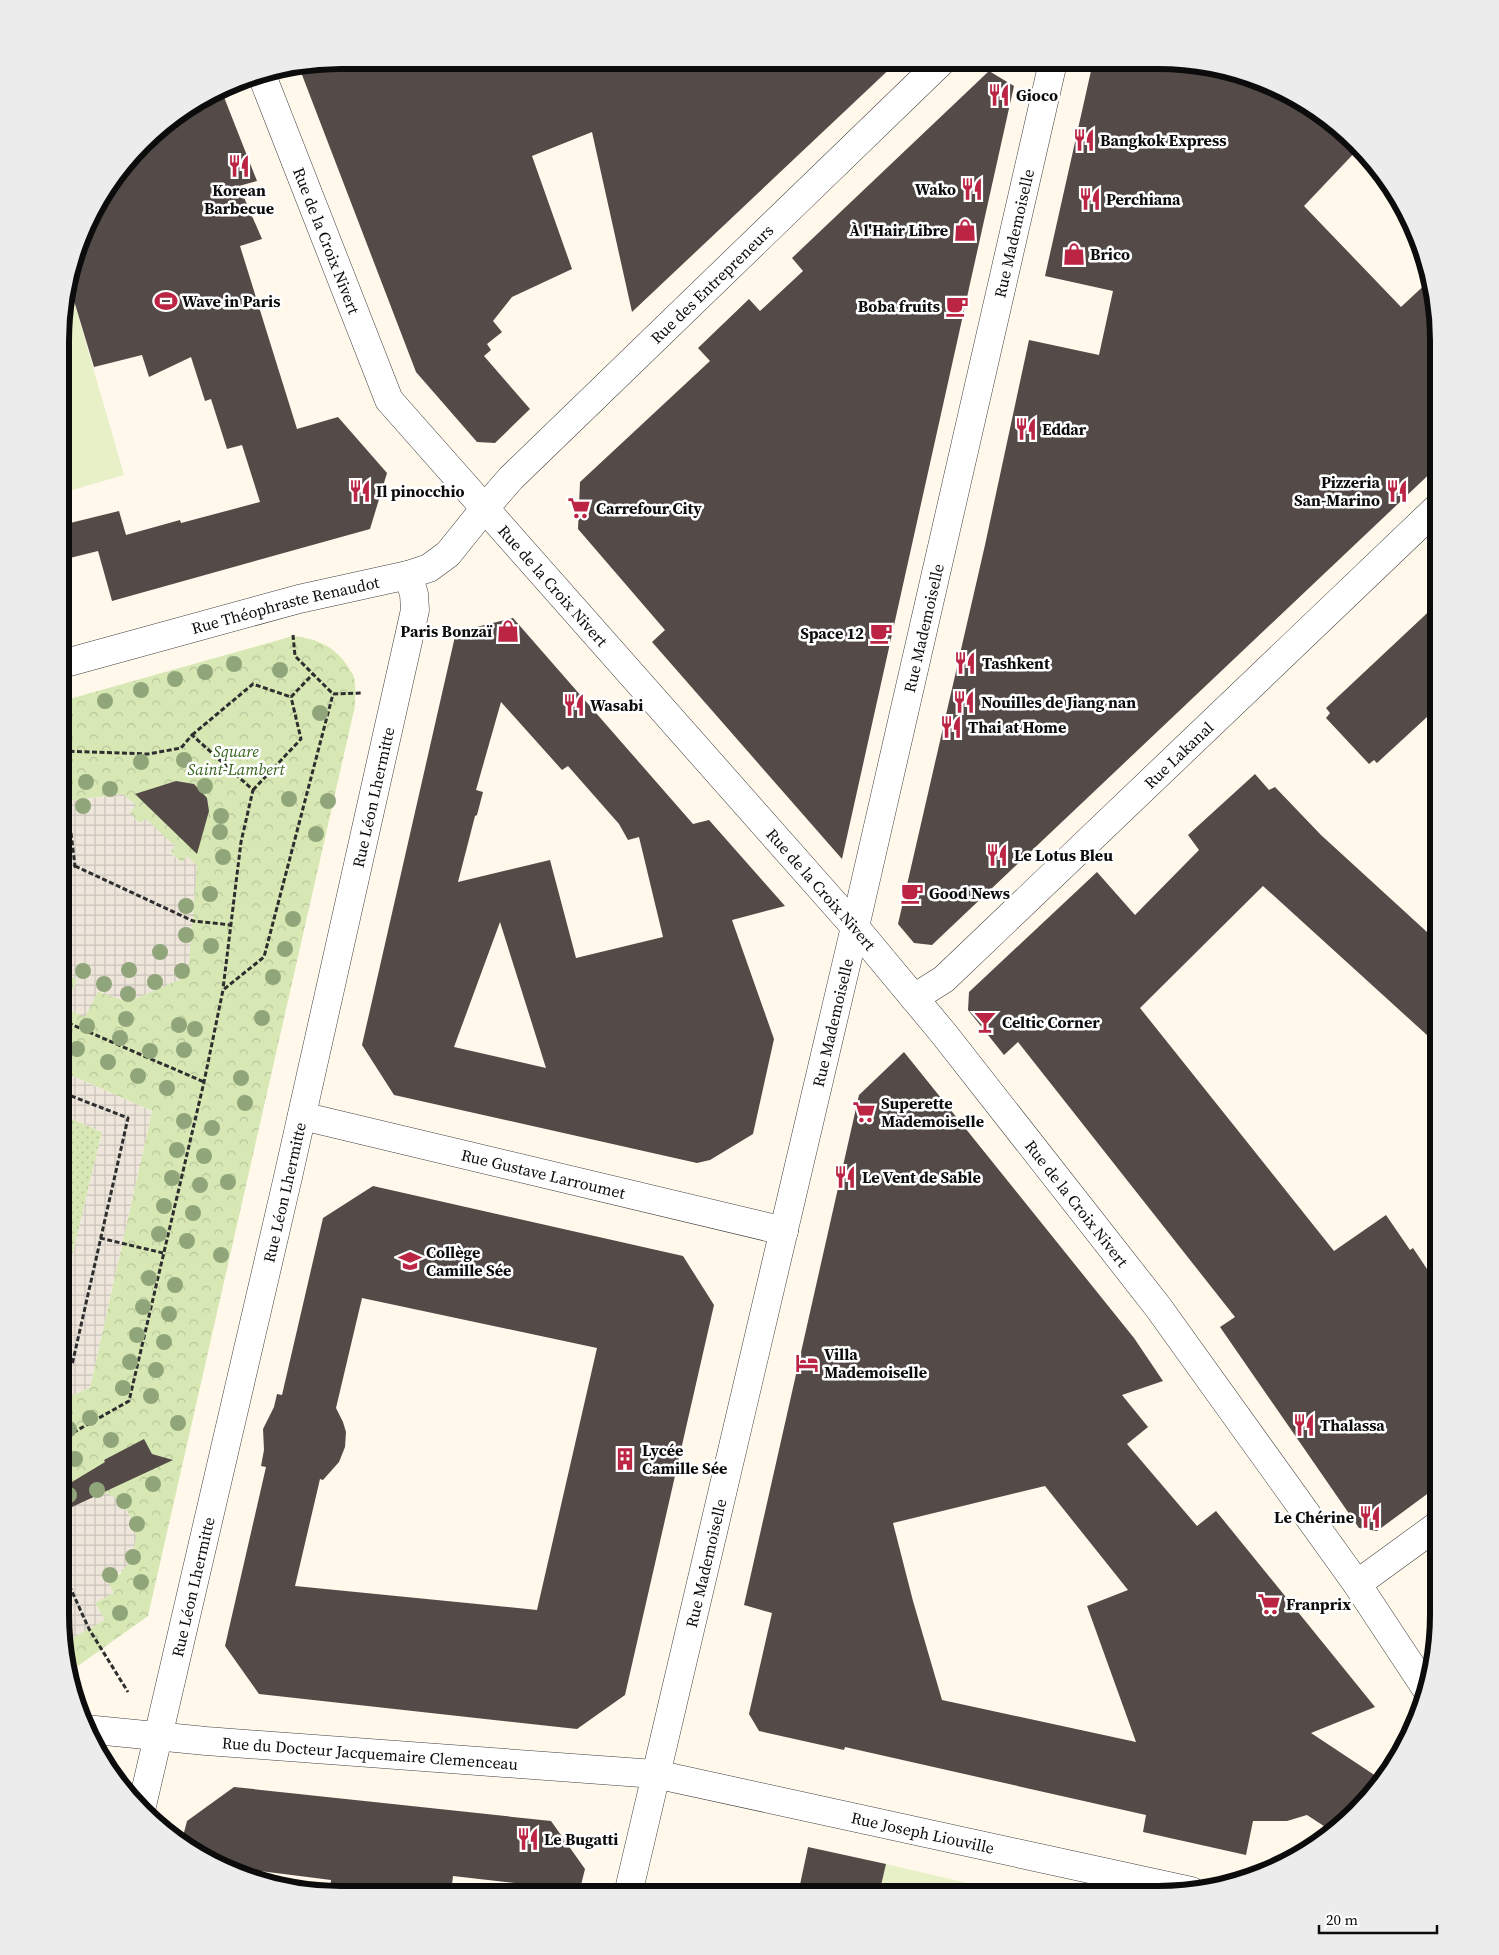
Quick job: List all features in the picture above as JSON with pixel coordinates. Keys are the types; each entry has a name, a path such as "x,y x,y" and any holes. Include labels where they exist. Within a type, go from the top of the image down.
{"street":[{"name":"Rue des Entrepreneurs","path":"486,508 511,478 934,69"},
{"name":"Rue Mademoiselle","path":"630,1886 855,927 1050,69"},
{"name":"Rue de la Croix Nivert","path":"264,80 389,400 444,465 486,508 855,927 944,1034 1158,1307 1357,1584 1422,1682"},
{"name":"Rue Théophraste Renaudot","path":"69,662 290,601 408,575 429,568 448,554 486,508"},
{"name":"Rue Lakanal","path":"914,998 944,979 1430,515"},
{"name":"Rue Léon Lhermitte","path":"144,1801 302,1116 415,610 414,594 408,575"},
{"name":"Rue Gustave Larroumet","path":"302,1116 784,1231"},
{"path":"1357,1584 1430,1531"},
{"name":"Rue du Docteur Jacquemaire Clemenceau","path":"95,1730 158,1737 655,1774"},
{"name":"Rue Joseph Liouville","path":"655,1774 1168,1886"}],"path":[{"path":"294,627 295,656 332,694 363,693"},
{"path":"291,697 313,674"},
{"path":"69,751 148,754 181,748 192,735 253,684 291,697"},
{"path":"223,990 264,957 332,694"},
{"path":"69,1435 128,1401 204,1082 223,990 241,842 253,790 301,739 291,697"},
{"path":"192,735 253,790"},
{"path":"69,817 75,866"},
{"path":"75,866 192,921 231,925"},
{"path":"69,870 75,866"},
{"path":"69,1023 204,1082"},
{"path":"69,1095 128,1118 72,1364 69,1366"},
{"path":"100,1238 164,1253"},
{"path":"69,1585 89,1629 128,1692"}],"green space":[{"path":"73,296 124,475 69,491 69,323"},
{"name":"Square Saint-Lambert","path":"293,636 318,642 338,654 354,677 355,688 355,706 148,1616 74,1668 69,1619 104,1620 95,1603 108,1582 121,1573 133,1523 126,1509 116,1498 79,1489 69,1492 69,1397 90,1387 152,1111 69,1075 69,974 97,991 128,1002 187,857 182,863 129,813 123,794 69,801 69,699"},
{"path":"69,1118 102,1132 69,1269"},
{"path":"886,1864 980,1886 881,1886"}],"shaded area":[{"path":"123,794 136,805 130,813 139,823 146,819 175,846 170,853 182,862 187,856 197,866 188,976 128,1002 98,991 85,1017 69,1010 69,999 77,980 69,974 69,801"},
{"path":"69,1075 152,1111 90,1387 69,1397 69,1269 102,1132 69,1118"},
{"path":"79,1489 102,1491 116,1498 126,1509 133,1523 136,1538 133,1553 126,1567 108,1582 114,1593 95,1603 105,1620 74,1637 69,1628 69,1493"}],"building":[{"path":"323,69 890,69 632,312 592,132 532,156 572,269 512,297 493,321 502,332 487,344 491,350 484,356 530,409 495,443 477,442 416,372 301,72"},
{"path":"1091,69 1176,69 1211,74 1262,89 1294,105 1324,125 1354,153 1304,206 1401,307 1424,285 1430,323 1430,474 932,945 914,943 898,924 985,545 1029,340 1099,355 1113,291 1045,276"},
{"path":"989,71 1014,86 842,859 652,642 665,630 578,529 580,482 710,361 698,348 749,299 760,311 803,271 792,258"},
{"path":"223,96 257,181 239,186 262,239 240,246 297,429 338,417 387,473 370,529 112,601 98,551 69,558 69,523 119,511 126,535 180,520 181,523 260,502 242,445 227,449 211,399 205,401 191,357 149,377 142,355 94,367 73,296 78,271 89,237 105,205 136,162 175,125 205,105"},
{"path":"1430,610 1430,714 1377,763 1374,760 1369,764 1326,718 1330,713 1326,708"},
{"path":"513,618 693,824 709,820 785,906 732,920 774,1039 753,1134 710,1160 697,1163 394,1095 362,1045 456,632","holes":["501,702 562,770 568,766 619,824 628,840 639,837 663,937 576,958 550,860 458,882 483,792 476,790","500,922 546,1068 454,1047"]},
{"path":"1255,774 1269,790 1275,787 1321,835 1430,935 1430,1038 1263,886 1140,1008 1334,1251 1386,1215 1410,1250 1413,1248 1430,1274 1430,1492 1377,1531 1359,1528 1220,1327 1235,1317 1018,1042 1004,1055 968,1010 969,992 1097,872 1135,915 1199,850 1188,835"},
{"path":"176,781 194,784 207,798 209,811 197,854 135,794"},
{"path":"904,1052 1134,1338 1163,1381 1122,1395 1148,1427 1127,1444 1197,1526 1216,1511 1375,1707 1311,1733 1376,1776 1363,1793 1327,1828 1307,1815 1287,1821 1253,1821 1246,1855 1143,1832 1146,1815 845,1747 844,1750 759,1731 749,1714 772,1613 744,1605 859,1095","holes":["1045,1486 1128,1590 1087,1606 1136,1742 942,1700 913,1601 893,1523"]},
{"name":"Lycée Camille Sée","path":"373,1186 683,1256 714,1305 625,1695 577,1729 259,1694 225,1646 266,1467 261,1466 264,1450 263,1429 274,1407 277,1394 282,1395 323,1218","holes":["362,1298 597,1348 537,1610 295,1586 320,1479 323,1480 339,1462 345,1447 346,1432 336,1408"]},
{"path":"144,1439 152,1454 173,1460 72,1507 69,1501 69,1484 105,1462 104,1460"},
{"path":"234,1787 551,1821 585,1869 581,1886 523,1886 524,1884 453,1876 452,1886 331,1886 331,1880 260,1871 259,1874 237,1866 205,1850 183,1835 187,1821"},
{"path":"808,1847 886,1864 881,1886 800,1886"}],"place":[{"name":"Gioco","path":"999,95"},
{"name":"Bangkok Express","path":"1084,140"},
{"name":"Korean Barbecue","path":"239,166"},
{"name":"Wako","path":"972,189"},
{"name":"Perchiana","path":"1090,199"},
{"name":"À l'Hair Libre","path":"965,230"},
{"name":"Brico","path":"1074,254"},
{"name":"Wave in Paris","path":"166,301"},
{"name":"Boba fruits","path":"957,306"},
{"name":"Eddar","path":"1026,429"},
{"name":"Il pinocchio","path":"360,491"},
{"name":"Pizzeria San-Marino","path":"1397,491"},
{"name":"Carrefour City","path":"579,508"},
{"name":"Paris Bonzaï","path":"508,631"},
{"name":"Space 12","path":"881,633"},
{"name":"Tashkent","path":"965,663"},
{"name":"Nouilles de Jiang nan","path":"964,702"},
{"name":"Wasabi","path":"574,705"},
{"name":"Thai at Home","path":"951,727"},
{"name":"Le Lotus Bleu","path":"997,855"},
{"name":"Good News","path":"912,893"},
{"name":"Celtic Corner","path":"985,1022"},
{"name":"Superette Mademoiselle","path":"864,1112"},
{"name":"Le Vent de Sable","path":"845,1177"},
{"name":"Collège Camille Sée","path":"410,1261"},
{"name":"Villa Mademoiselle","path":"807,1363"},
{"name":"Thalassa","path":"1304,1425"},
{"name":"Lycée Camille Sée","path":"625,1459"},
{"name":"Le Chérine","path":"1370,1517"},
{"name":"Franprix","path":"1269,1604"},
{"name":"Le Bugatti","path":"528,1839"}]}
